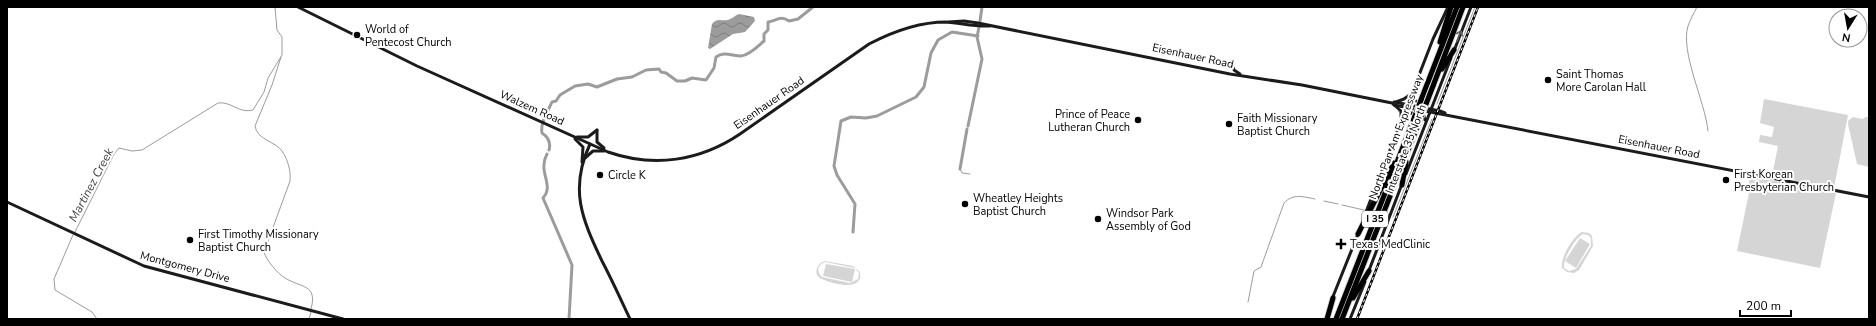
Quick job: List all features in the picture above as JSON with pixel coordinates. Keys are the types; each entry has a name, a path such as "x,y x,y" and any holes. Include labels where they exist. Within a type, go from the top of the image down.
{"highway":[{"path":"1421,98 1451,7"},
{"name":"North Pan Am Expressway","path":"1336,319 1457,7"},
{"name":"North Pan Am Expressway","path":"1343,317 1463,7"},
{"path":"1433,86 1454,50"},
{"path":"1358,234 1414,117"},
{"path":"1402,185 1408,151"},
{"path":"1343,317 1369,271"},
{"path":"1327,319 1333,298"}],"main road":[{"name":"Walzem Road","path":"298,7 415,65 590,144"},
{"name":"Interstate 35 North","path":"1324,319 1433,39 1448,7"},
{"name":"Interstate 35 North","path":"1350,319 1471,7"},
{"name":"Eisenhauer Road","path":"590,144 608,152 635,159 658,161 678,160 702,154 732,139 874,42 894,33 917,26 951,23 983,24 990,26"},
{"name":"Eisenhauer Road","path":"963,23 990,26 1247,76 1302,85 1869,197"},
{"path":"1232,65 1235,72 1247,76"},
{"path":"1401,121 1401,111 1394,104 1404,100 1412,93 1414,100 1417,102 1429,104 1435,100 1436,107 1440,112 1430,117 1425,125"},
{"path":"1401,121 1408,114 1413,113 1424,116 1425,125"},
{"path":"573,136 587,137 597,130 598,144 608,152"},
{"path":"573,136 583,147 579,188 583,219 630,319"},
{"path":"582,166 590,144"},
{"path":"584,158 593,151 608,152"},
{"name":"Montgomery Drive","path":"7,202 144,266 343,319"}],"shaded area":[{"path":"1764,99 1848,115 1834,188 1772,176 1778,146 1759,142 1760,135 1772,137 1774,127 1760,123"},
{"path":"1853,117 1862,119 1869,117 1869,167 1857,164 1848,124 1848,121"},
{"path":"1750,176 1836,193 1820,268 1737,251 1750,188 1748,187"},
{"path":"1582,232 1589,233 1592,236 1593,246 1579,270 1574,273 1567,272 1562,268 1563,259 1571,243 1578,234","holes":["1583,234 1588,235 1591,238 1591,246 1576,269 1569,271 1564,268 1565,260 1573,244"]},
{"path":"1580,238 1590,244 1576,268 1565,261"},
{"path":"825,261 853,266 860,272 860,278 857,282 846,285 833,283 822,279 816,272 818,267 822,262","holes":["825,262 855,268 859,273 858,279 850,283 822,277 818,271 820,265"]},
{"path":"826,264 855,269 852,282 823,276"}],"water":[{"path":"739,14 754,17 755,21 745,32 733,34 710,49 708,48 712,24 716,20 731,19"}],"waterway":[{"name":"Martinez Creek","path":"75,232 114,154 119,148 132,151 142,150 218,103 227,104 243,110 253,110 264,92 268,78 282,55 282,37 277,30 275,7"},
{"path":"549,150 550,145 548,140 542,133 542,125 545,117 552,102 556,101 560,95 575,86 588,84 597,87 617,79 632,77 646,70 659,69 661,72 666,73 677,81 685,81 692,78 706,80 714,68 716,57 722,54 741,56 748,54 764,41 764,34 768,30 768,22 781,18 789,21 798,19 813,7"},
{"path":"980,21 982,7"},
{"path":"1437,104 1475,7"},
{"path":"1697,7 1688,26 1686,37 1687,49 1708,131"},
{"path":"968,126 982,59 977,37 979,27"},
{"path":"853,232 855,204 837,175 834,166 841,121 851,117 866,118 877,116 916,97 924,87 931,53 938,40 952,32 978,36"},
{"path":"281,57 272,85 255,126 256,131 259,134 282,151 290,173 290,181 264,252 270,263 282,276 307,288 310,291 313,301 311,309"},
{"path":"1393,217 1432,119"},
{"path":"960,169 967,129"},
{"path":"547,154 544,161 547,188 543,198 572,265 569,319"},
{"path":"960,169 962,173 970,174"},
{"path":"1248,302 1254,271 1261,267 1284,203 1295,197 1315,199"},
{"path":"1324,201 1338,204"},
{"path":"1342,205 1364,210"},
{"name":"Martinez Creek","path":"73,235 54,279 55,290 92,312 97,319"},
{"path":"309,319 311,312"}],"railway":[{"path":"1357,319 1478,7"}],"place":[{"name":"World of Pentecost Church","path":"357,35"},
{"name":"Saint Thomas More Carolan Hall","path":"1548,80"},
{"name":"Prince of Peace Lutheran Church","path":"1138,120"},
{"name":"Faith Missionary Baptist Church","path":"1229,124"},
{"name":"Circle K","path":"600,175"},
{"name":"First Korean Presbyterian Church","path":"1726,180"},
{"name":"Wheatley Heights Baptist Church","path":"965,204"},
{"name":"Windsor Park Assembly of God","path":"1098,219"},
{"name":"First Timothy Missionary Baptist Church","path":"190,240"},
{"name":"Texas MedClinic","path":"1341,244"}]}
